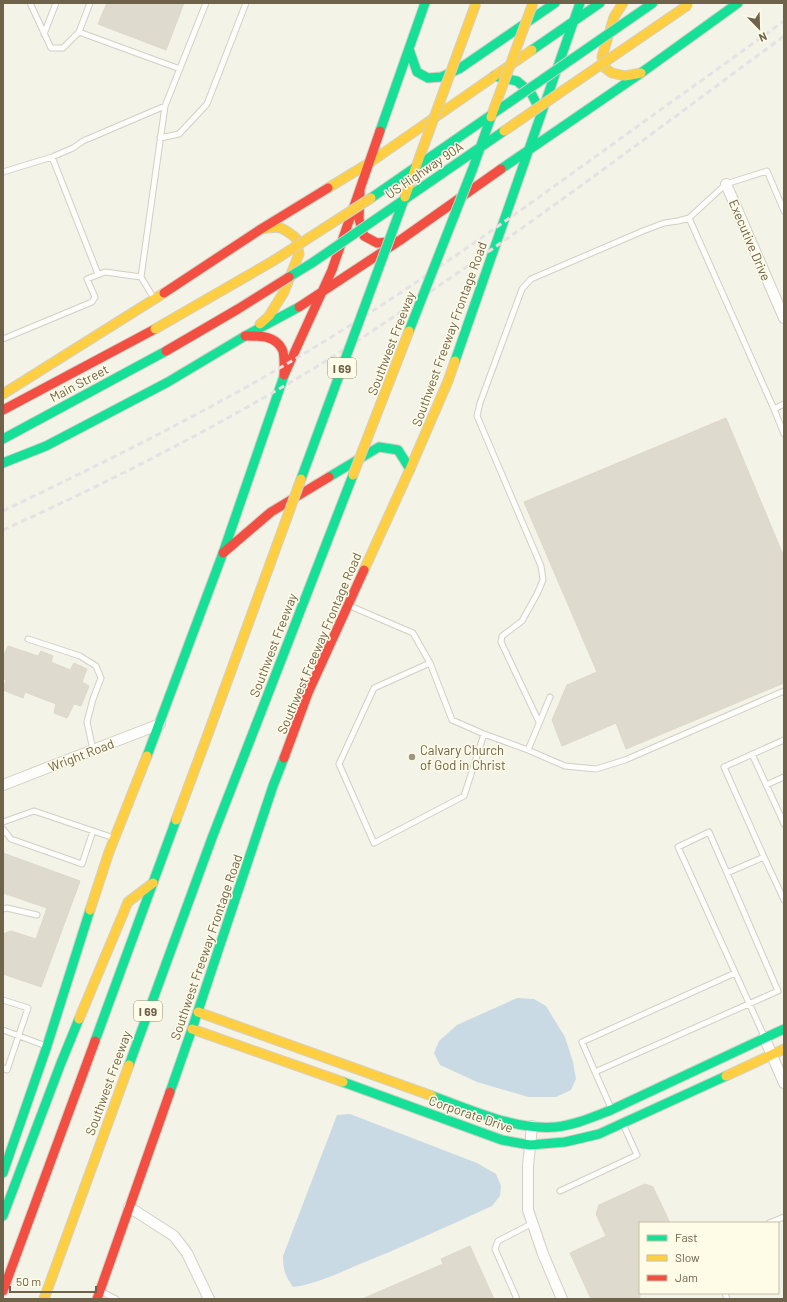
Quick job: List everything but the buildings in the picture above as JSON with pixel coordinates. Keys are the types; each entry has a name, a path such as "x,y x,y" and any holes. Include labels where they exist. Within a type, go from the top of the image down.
{"main road":[{"path":"3,1173 47,1046 109,852 160,724 223,552 284,375 332,270 425,3"},
{"name":"Southwest Freeway","path":"3,1291 476,3"},
{"name":"Southwest Freeway","path":"44,1299 209,845 473,168 533,3"},
{"path":"409,50 418,72 428,78 441,77 459,69 555,3"},
{"name":"Southwest Freeway Frontage Road","path":"98,1295 192,1030 273,786 308,693 410,469 448,381 530,149 572,22 580,3"},
{"path":"3,394 154,300 261,229 370,163 600,3"},
{"path":"623,3 614,17 602,57 605,68 612,74 625,76 641,73"},
{"name":"US Highway 90A","path":"155,329 273,261 356,208 653,3"},
{"path":"3,464 46,446 161,386 245,336 293,311 399,241 641,73 738,3"},
{"name":"US Highway 90A","path":"166,351 312,263 689,4"},
{"path":"494,76 517,81 531,93 541,112"},
{"path":"360,191 359,219 364,236 377,243 399,241"},
{"path":"245,336 270,316 284,292 299,254 296,238 285,229 276,227 261,229"},
{"name":"Main Street","path":"3,410 155,329"},
{"path":"245,336 263,336 274,340 282,350 284,375"},
{"name":"Main Street","path":"3,439 166,351"},
{"path":"223,552 271,512 378,447 398,450 410,469"},
{"path":"3,1216 61,1063 128,902 153,883"},
{"name":"Corporate Drive","path":"198,1012 502,1121 532,1126 555,1127 582,1121 612,1110 784,1028"},
{"name":"Corporate Drive","path":"192,1030 267,1055 502,1140 530,1145 565,1142 599,1134 784,1049"},
{"path":"68,1260 94,1160"}],"street":[{"name":"Executive Drive","path":"726,184 784,318"},
{"name":"Wright Road","path":"3,785 160,724"},
{"path":"764,1037 784,1083"},
{"path":"532,1126 528,1166 528,1210 543,1254 562,1299"},
{"path":"128,1207 174,1236 187,1253 209,1299"}],"lane":[{"path":"30,3 51,48 63,48 79,32 90,3"},
{"path":"44,34 56,3"},
{"path":"154,300 141,277 165,106 206,3"},
{"path":"160,138 179,134 207,104 246,3"},
{"path":"79,32 180,69"},
{"path":"3,172 52,157 73,148 83,140 165,106"},
{"path":"52,157 98,274"},
{"path":"539,722 501,642 502,636 522,621 537,594 543,580 541,566 477,416 480,403 522,289 531,279 643,231 664,223 689,218 726,184 767,171 784,211"},
{"path":"689,218 784,434"},
{"path":"3,339 92,302 95,297 87,279 98,274 105,272 141,277"},
{"path":"774,409 784,404"},
{"path":"348,605 413,633 430,663 452,720 565,766 596,769 625,760 784,691"},
{"path":"28,639 80,656 96,666 101,678 93,699 87,722 93,750"},
{"path":"430,663 374,688 339,764 374,844 464,796 484,734"},
{"path":"528,750 550,697"},
{"path":"784,740 724,767 784,900"},
{"path":"752,754 782,816 784,824"},
{"path":"766,785 784,777"},
{"path":"3,822 34,811 115,838"},
{"path":"3,829 11,839 82,864 93,831"},
{"path":"595,1072 749,1004 778,991 709,832 678,847 749,1004 764,1037"},
{"path":"727,873 764,857"},
{"path":"3,909 7,908 37,915"},
{"path":"612,1110 582,1042 735,973"},
{"path":"3,1000 28,1008 7,1070 3,1068"},
{"path":"3,1030 47,1046"},
{"path":"560,1191 637,1155 622,1123"},
{"path":"772,1222 784,1217"},
{"path":"517,1299 495,1249 498,1241 533,1223"},
{"path":"98,1295 116,1299"}],"shaded area":[{"path":"517,998 534,999 546,1006 565,1037 573,1062 576,1079 571,1090 556,1097 528,1097 477,1082 440,1065 434,1053 439,1041 457,1025"},
{"path":"350,1114 477,1163 496,1174 501,1186 500,1196 492,1206 410,1243 327,1278 302,1286 293,1287 285,1272 283,1256 337,1115"}],"railway":[{"path":"3,511 122,453 239,391 315,347 487,234 784,21"},
{"path":"3,530 79,495 191,438 265,397 335,355 525,226 784,36"}],"traffic: fast":[{"path":"380,131 425,3"},
{"path":"409,49 417,72 428,78 441,77 459,69 555,3"},
{"path":"455,361 580,3"},
{"path":"532,50 600,3"},
{"path":"371,198 653,3"},
{"path":"501,169 641,73 738,3"},
{"path":"494,76 517,81 531,93 541,112"},
{"path":"409,331 473,168 491,117"},
{"path":"289,277 312,263 504,131"},
{"path":"301,479 405,197"},
{"path":"3,463 46,446 168,382 245,336 299,307"},
{"path":"3,439 166,351"},
{"path":"147,756 223,553 285,373"},
{"path":"329,477 379,447 398,450 410,469"},
{"path":"256,725 353,475"},
{"path":"129,1065 212,838 256,725"},
{"path":"170,1092 273,786 284,758"},
{"path":"95,1041 176,820"},
{"path":"3,1173 47,1046 90,910"},
{"path":"3,1216 79,1019"},
{"path":"432,1096 477,1113 525,1126 563,1126 611,1110 784,1029"},
{"path":"343,1082 502,1140 530,1145 565,1142 599,1134 726,1076"}],"traffic: slow":[{"path":"405,197 476,3"},
{"path":"491,117 533,3"},
{"path":"623,3 614,17 602,57 605,68 612,73 625,76 641,73"},
{"path":"504,131 688,5"},
{"path":"328,188 369,163 532,50"},
{"path":"155,329 273,261 371,198"},
{"path":"260,324 269,316 284,292 299,254 296,238 287,231 276,227 261,229"},
{"path":"3,394 164,293"},
{"path":"353,475 409,331"},
{"path":"364,570 410,469 448,381 455,361"},
{"path":"208,734 301,479"},
{"path":"176,820 208,734"},
{"path":"90,910 109,852 147,756"},
{"path":"79,1019 128,902 153,883"},
{"path":"198,1012 432,1096"},
{"path":"192,1029 343,1082"},
{"path":"726,1076 784,1049"},
{"path":"44,1299 129,1065"}],"traffic: jam":[{"path":"285,373 332,270 380,131"},
{"path":"299,307 399,241 501,169"},
{"path":"164,293 261,229 328,188"},
{"path":"360,191 359,219 364,236 377,243 399,241"},
{"path":"166,351 289,277"},
{"path":"3,410 155,329"},
{"path":"245,336 266,337 279,344 284,354 284,375"},
{"path":"223,553 271,512 329,477"},
{"path":"284,758 308,693 364,570"},
{"path":"3,1291 95,1041"},
{"path":"97,1299 170,1092"}],"place":[{"name":"Calvary Church of God in Christ","path":"412,757"}]}
